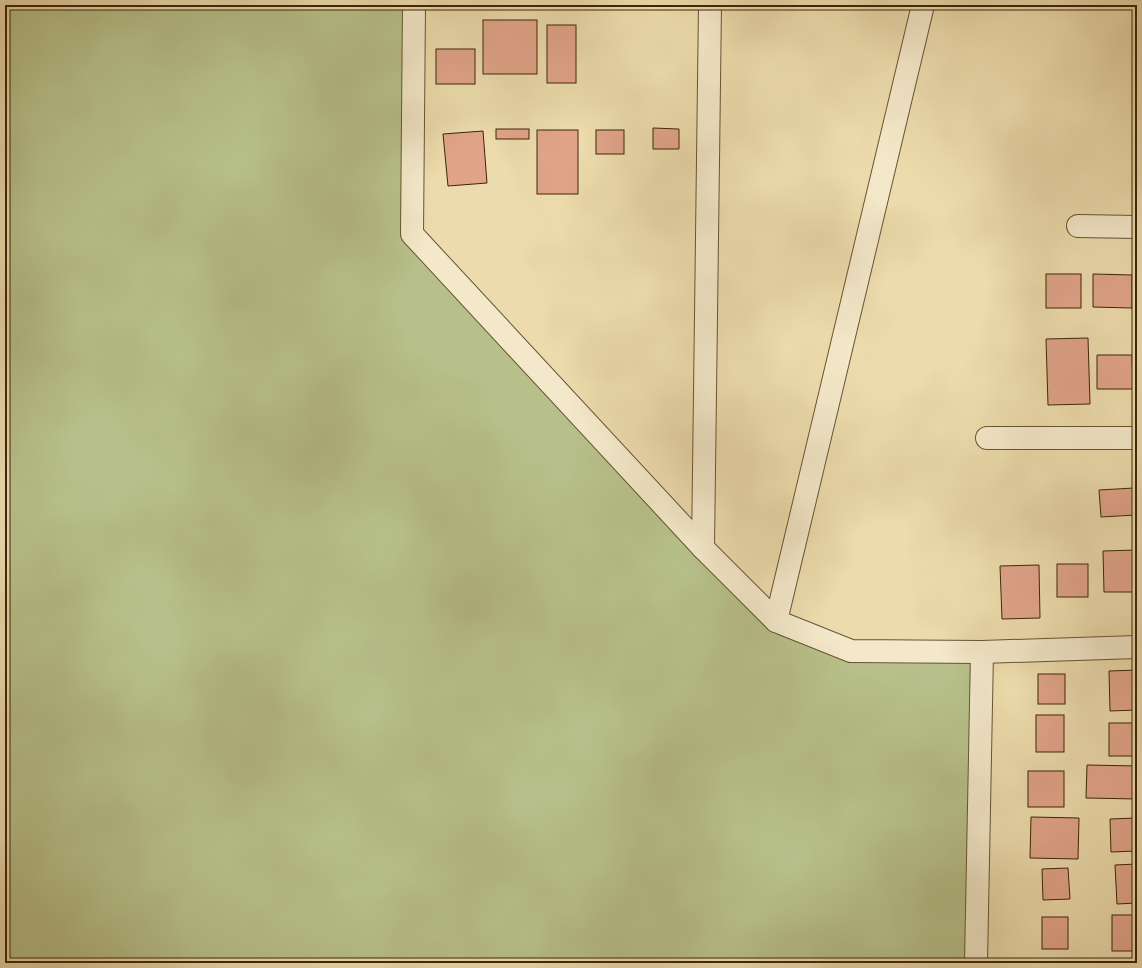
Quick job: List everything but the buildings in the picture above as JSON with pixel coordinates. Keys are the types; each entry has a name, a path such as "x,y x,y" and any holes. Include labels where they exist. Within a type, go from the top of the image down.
{"street":[{"path":"414,5 412,234 703,548 776,621 851,651 982,652 1137,647"},
{"path":"703,548 710,5"},
{"path":"776,621 923,5"},
{"path":"1078,226 1137,226"},
{"path":"986,438 1137,438"},
{"path":"976,963 982,652"}],"green space":[{"path":"5,5 414,5 412,234 776,621 851,651 982,652 976,963 5,963"}]}
